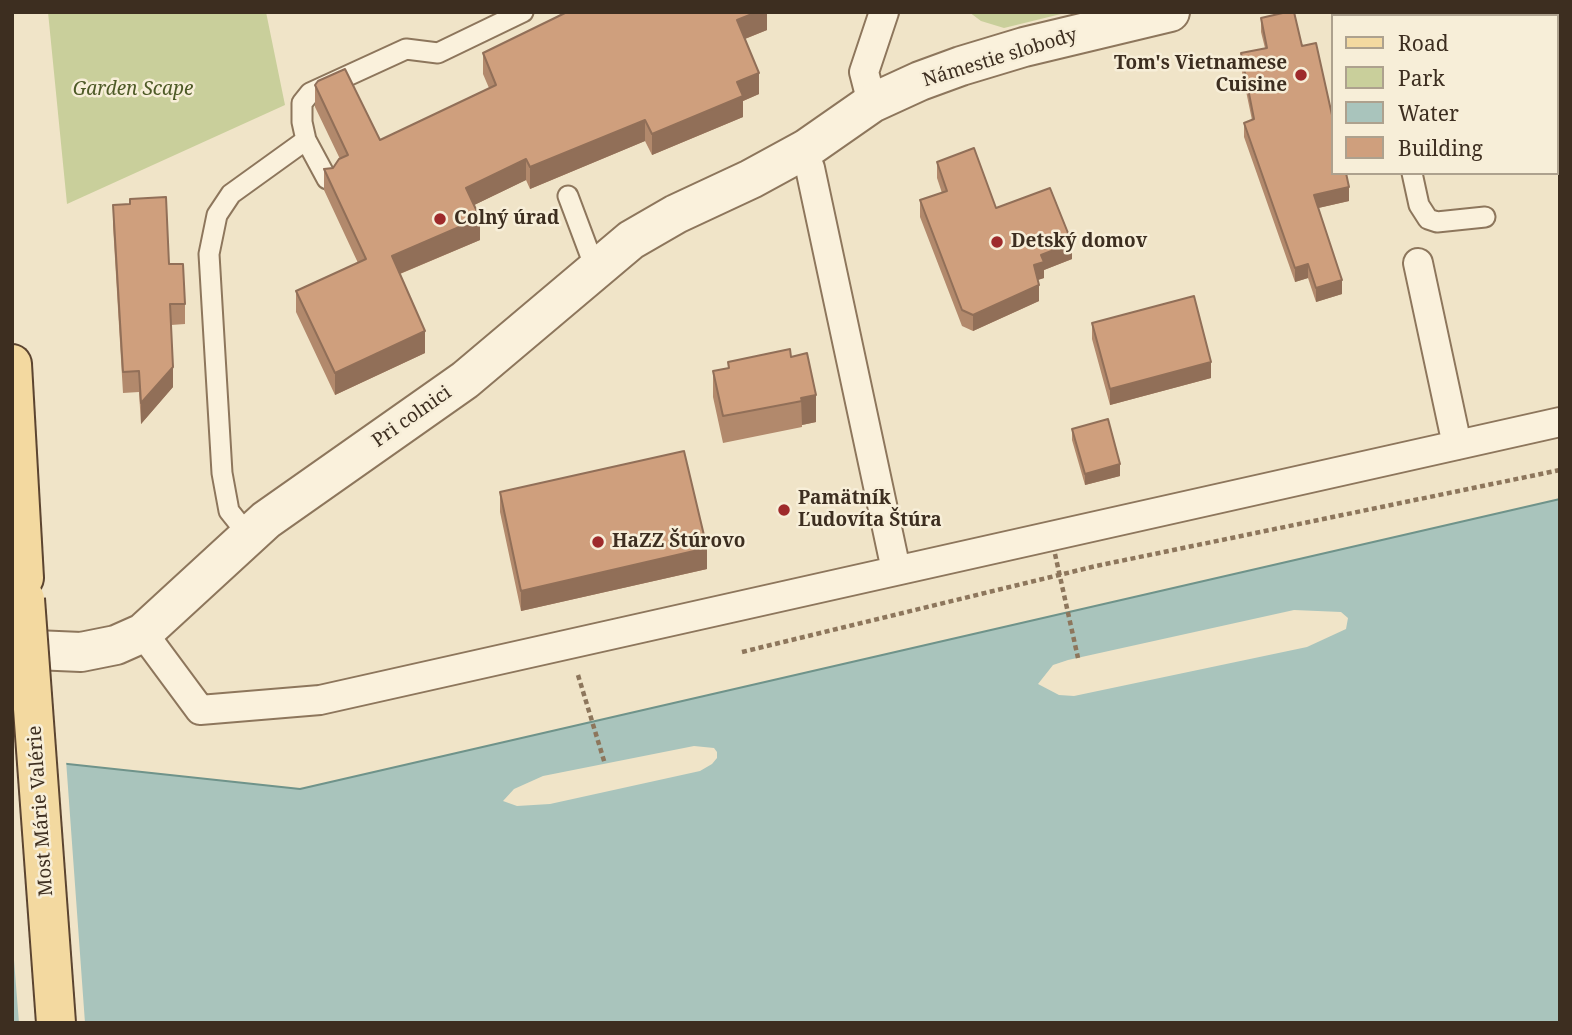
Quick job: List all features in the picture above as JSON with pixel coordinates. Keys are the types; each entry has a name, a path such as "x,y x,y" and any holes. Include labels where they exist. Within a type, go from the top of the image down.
{"main road":[{"path":"12,364 25,589"},
{"path":"12,532 25,589"},
{"name":"Most Márie Valérie","path":"25,589 56,1023"}],"street":[{"path":"872,103 864,72 884,12"},
{"name":"Námestie slobody","path":"808,159 872,103 920,81 1024,47 1170,12"},
{"path":"808,159 896,570"},
{"name":"Pri colnici","path":"12,649 81,652 116,645 143,633 266,520 465,380 631,240 676,214 751,179 808,159"},
{"path":"1418,263 1457,445"},
{"path":"143,633 200,710 320,699 1560,422"}],"lane":[{"path":"327,179 306,140 302,122 302,103 310,93 406,49 438,53 523,12"},
{"path":"249,536 229,511 222,473 209,254 217,215 231,194 306,140"},
{"path":"1412,175 1419,205 1427,219 1437,222 1485,217"},
{"path":"568,196 595,268"}],"path":[{"path":"742,652 1096,566 1560,470"},
{"path":"1055,554 1078,658"},
{"path":"574,662 606,764"}],"green space":[{"name":"Garden Scape","path":"48,12 266,12 285,105 67,204"},
{"path":"969,12 1069,12 1004,28 981,21"}],"water":[{"path":"1560,499 1560,1023 12,1023 12,758 300,789"}],"pier":[{"path":"1294,610 1341,612 1348,618 1346,629 1307,647 1074,696 1059,695 1038,684 1053,665 1068,660"},
{"path":"694,746 714,748 717,758 700,771 550,804 517,806 503,801 514,789 543,776"},
{"path":"12,755 66,760 85,1023 19,1023 12,935"}],"building":[{"path":"567,12 757,12 737,20 759,73 737,82 743,96 652,134 645,120 530,167 526,159 466,188 480,218 392,256 425,331 335,373 296,291 366,259 324,169 333,168 339,159 348,155 315,85 318,81 345,69 380,140 496,85 483,53"},
{"path":"1294,12 1302,46 1316,43 1330,106 1330,175 1346,175 1349,187 1314,195 1342,280 1316,288 1308,264 1295,268 1244,123 1254,119 1241,53 1267,48 1261,18"},
{"name":"Detský domov","path":"974,148 996,208 1050,188 1072,243 1041,255 1044,262 1034,265 1039,285 973,315 962,310 920,200 947,191 937,162"},
{"path":"166,197 169,264 183,264 185,304 170,304 173,367 141,403 139,371 123,372 113,205 130,204 130,199"},
{"path":"1194,296 1211,362 1110,389 1092,323"},
{"path":"790,349 791,357 807,353 816,395 801,398 802,401 723,416 713,371 729,368 728,362"},
{"path":"1108,419 1120,464 1085,474 1072,429"},
{"path":"684,451 707,548 521,591 500,492"}],"place":[{"name":"Tom's Vietnamese Cuisine","path":"1301,75"},
{"name":"Colný úrad","path":"440,219"},
{"name":"Detský domov","path":"997,242"},
{"name":"Pamätník Ľudovíta Štúra","path":"784,510"},
{"name":"HaZZ Štúrovo","path":"598,542"}]}
